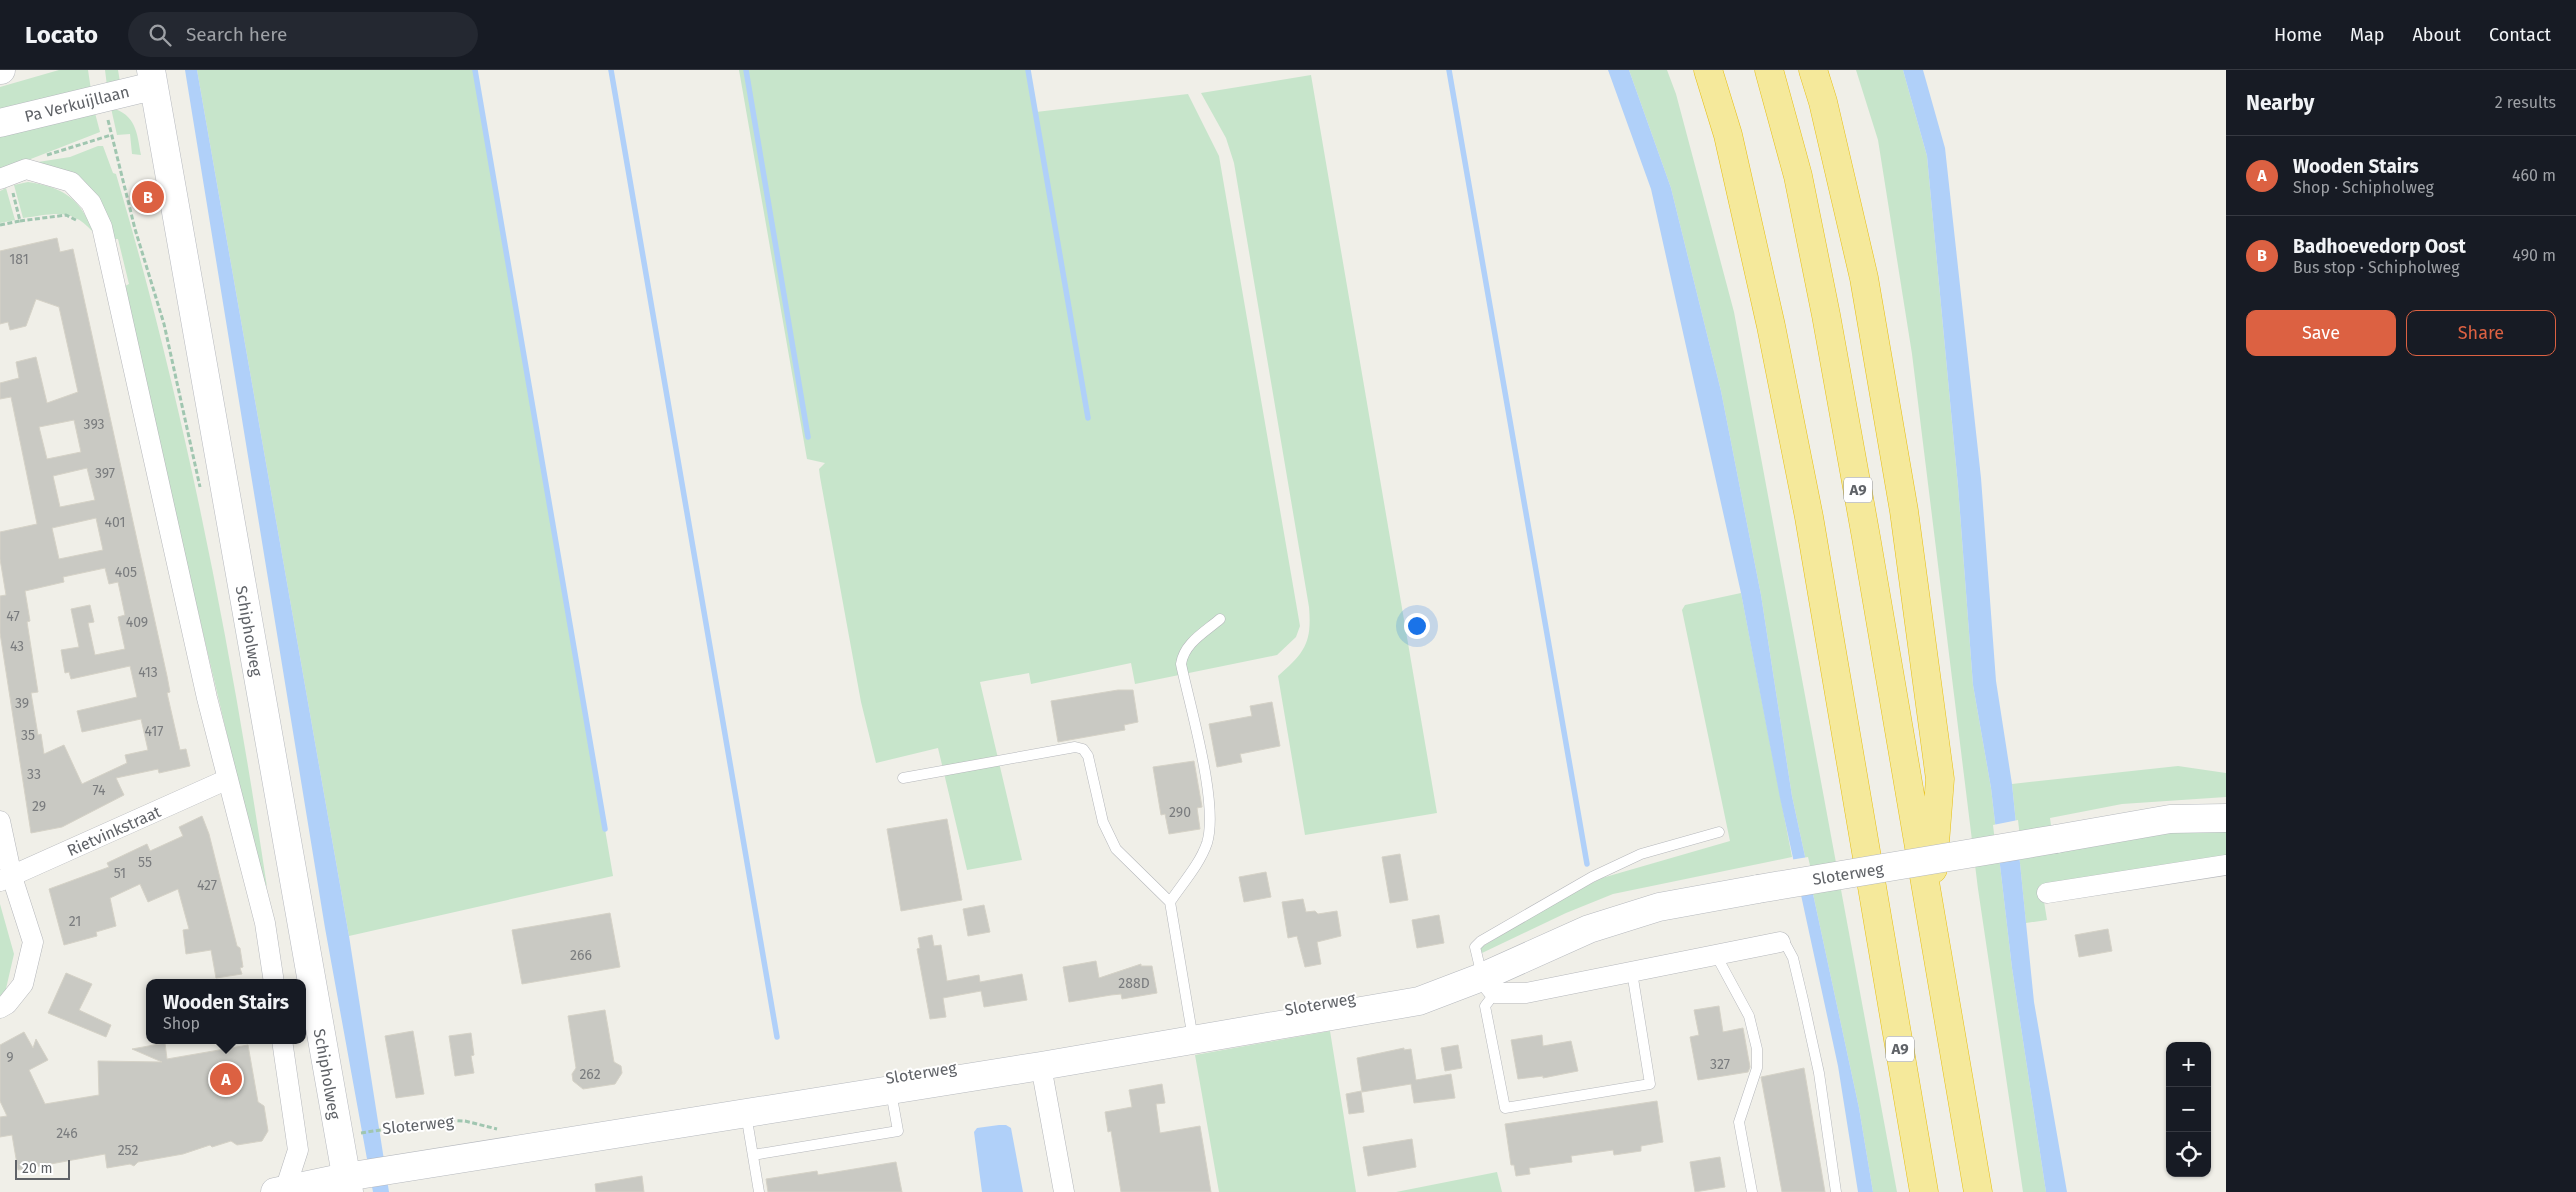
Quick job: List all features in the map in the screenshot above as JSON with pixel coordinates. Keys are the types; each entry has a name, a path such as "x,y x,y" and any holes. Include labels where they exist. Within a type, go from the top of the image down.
{"highway":[{"path":"1698,70 1728,136"},
{"name":"A9","path":"1708,70 1728,136 1771,326 1809,517 1924,1192"},
{"name":"A9","path":"1768,70 1798,176 1828,325 1978,1192"},
{"name":"A9","path":"1813,70 1823,102 1864,278 1904,512 1940,779 1930,912"}],"street":[{"name":"Pa Verkuijllaan","path":"0,123 152,78"},
{"name":"Schipholweg","path":"152,78 334,1117 352,1181"},
{"path":"11,174 72,182 91,202 102,227 207,698 265,923 273,979"},
{"name":"Rietvinkstraat","path":"6,879 228,779"},
{"name":"Sloterweg","path":"280,1191 352,1181 397,1169 1041,1066 1193,1038 1419,1001 1489,985 1589,929 1659,907 2170,820 2226,818"},
{"path":"0,821 6,879 33,942 23,984 7,1004 0,1008"},
{"path":"2048,893 2226,865"},
{"name":"Sloterweg","path":"1489,985 1526,993 1780,942"},
{"path":"280,1191 298,1150 283,1044"},
{"path":"1041,1066 1064,1192"}],"lane":[{"path":"1170,902 1198,861 1207,843 1210,823 1209,797 1181,664 1182,654 1188,645 1220,619"},
{"path":"903,778 1075,747 1083,749 1088,756 1102,822 1116,849 1170,902 1193,1038"},
{"path":"1632,972 1650,1084 1505,1108 1485,1006 1489,985 1475,947 1481,941 1592,877 1641,854 1719,832"},
{"path":"1780,942 1786,945 1793,958 1803,1000 1819,1073 1836,1192"},
{"path":"1716,955 1749,1016 1757,1049 1757,1068 1739,1122 1752,1192"},
{"path":"753,1155 898,1131 891,1089"},
{"path":"746,1114 759,1192"}],"path":[{"path":"20,221 11,174 35,159 110,135 164,324 200,490"},
{"path":"0,225 66,216 80,223"},
{"name":"Sloterweg","path":"360,1133 444,1120 465,1121 504,1131"}],"green space":[{"path":"59,70 88,70 91,90 0,112 0,87"},
{"path":"105,70 118,70 120,82 107,86"},
{"path":"197,70 475,70 613,876 349,936"},
{"path":"739,70 1028,70 1036,112 1188,94 1219,156 1300,626 1296,637 1277,655 1135,684 1131,663 1031,684 1029,673 980,682 1022,860 967,870 938,748 876,763 861,702 820,477 819,469 825,463 807,459"},
{"path":"1629,70 1667,70 1676,94 1734,312 1897,1192 1873,1192 1859,1108 1792,796 1761,595 1721,391 1671,188"},
{"path":"1856,70 1903,70 1927,156 1958,486 1973,685 1991,788 2012,968 2046,1192 2023,1192 1978,889 1912,354 1878,140"},
{"path":"1311,75 1437,813 1305,835 1278,676 1295,660 1305,646 1309,630 1309,607 1234,163 1226,138 1201,93"},
{"path":"111,108 126,115 134,126 141,155 132,154 130,134 117,135"},
{"path":"95,113 100,132 0,171 0,137 46,123"},
{"path":"98,146 103,146 113,173 116,174 164,350 185,439 222,617 267,887 258,866 191,582 125,286 129,284 118,239 114,239 104,211 93,195 79,181 59,169 38,162 70,157"},
{"path":"28,182 51,187 69,196 83,211 93,232 77,219 61,214 23,218 14,185"},
{"path":"6,188 15,220 0,223 0,191"},
{"path":"1741,593 1792,857 1613,894 1566,913 1482,953 1480,948 1563,898 1602,878 1730,841 1682,610 1685,605"},
{"path":"2178,766 2226,773 2226,797 2122,804 2050,818 2054,847 2226,826 2226,859 2042,889 2047,920 2026,923 2012,784"},
{"path":"0,904 14,954 5,993 0,996"},
{"path":"1330,1031 1356,1192 1219,1192 1195,1055"},
{"path":"1497,1172 1502,1192 1396,1192"}],"water":[{"path":"185,70 197,70 349,936 389,1192 373,1192 325,928"},
{"path":"1608,70 1629,70 1671,188 1721,391 1761,595 1792,796 1859,1108 1873,1192 1858,1192 1838,1066 1780,798 1741,593 1651,189"},
{"path":"1903,70 1923,70 1945,148 1981,478 1996,681 2012,784 2034,1002 2067,1192 2046,1192 2012,968 1991,788 1973,685 1958,486 1927,156"},
{"path":"1006,1125 1011,1128 1023,1192 982,1192 974,1132 977,1128"}],"pier":[{"path":"2018,820 2022,855 1997,859 1993,825"},
{"path":"1808,857 1816,890 1798,893 1790,860"}],"building":[{"path":"57,238 60,252 73,249 167,676 170,692 167,693 180,750 186,749 190,766 159,773 158,769 116,778 124,795 62,827 31,833 0,633 0,596 6,595 0,559 0,532 37,524 11,397 0,399 0,383 19,378 16,362 36,357 47,403 78,392 59,307 36,299 26,326 10,330 8,322 0,324 0,251","holes":["74,420 81,452 47,459 39,427","87,468 95,500 60,507 53,476","96,518 103,550 59,559 52,528","105,568 109,584 118,582 125,615 118,617 125,649 95,655 88,623 94,622 90,605 71,609 79,647 61,650 65,673 69,672 71,679 130,666 137,697 77,711 82,732 141,719 148,750 125,755 127,763 82,784 64,745 44,754 41,734 38,735 31,693 38,692 27,622 30,621 25,591 64,582 63,577"]},
{"path":"1118,690 1133,690 1138,722 1124,725 1125,730 1058,742 1051,701"},
{"path":"1272,702 1280,746 1240,754 1242,762 1217,767 1209,724 1252,716 1250,706"},
{"path":"1194,761 1202,807 1197,808 1200,829 1169,834 1165,814 1161,815 1153,767"},
{"path":"202,816 209,834 237,946 240,948 243,967 240,968 242,974 216,978 211,950 186,954 183,930 189,929 178,889 148,902 140,884 110,898 116,926 96,932 97,936 64,945 49,889 109,867 107,863 147,844 150,851 183,836 179,827"},
{"path":"947,819 962,900 901,911 887,829"},
{"path":"1400,854 1408,900 1390,903 1382,857"},
{"path":"1266,872 1271,897 1244,902 1239,877"},
{"path":"1303,899 1306,912 1315,911 1318,914 1337,911 1341,936 1317,942 1321,964 1305,967 1297,936 1288,938 1282,902"},
{"path":"984,905 990,932 968,936 963,909"},
{"path":"610,913 620,967 522,984 512,930"},
{"path":"1439,915 1444,943 1417,948 1412,920"},
{"path":"2108,929 2112,951 2079,957 2075,935"},
{"path":"932,935 934,946 941,945 947,981 979,975 980,982 1022,974 1027,1000 984,1007 981,991 943,998 946,1017 930,1019 917,949 920,948 918,938"},
{"path":"1096,961 1099,978 1141,964 1141,966 1152,966 1157,993 1122,999 1121,994 1111,995 1069,1002 1063,967"},
{"path":"66,973 92,984 79,1010 111,1025 106,1037 48,1013"},
{"path":"1719,1006 1723,1032 1743,1028 1750,1067 1748,1072 1698,1080 1690,1037 1699,1035 1694,1010"},
{"path":"605,1010 614,1062 621,1066 622,1073 615,1084 583,1089 573,1081 572,1074 576,1068 568,1016"},
{"path":"413,1031 424,1094 396,1098 385,1036"},
{"path":"24,1032 33,1048 36,1039 48,1060 29,1070 45,1104 99,1095 98,1061 162,1062 132,1049 165,1044 167,1059 248,1045 258,1102 264,1106 268,1131 262,1141 237,1145 231,1141 212,1147 210,1145 183,1154 138,1162 134,1166 130,1164 107,1168 105,1154 18,1170 12,1135 0,1137 0,1117 7,1116 0,1101 0,1045"},
{"path":"471,1033 474,1055 471,1056 474,1073 455,1076 449,1036"},
{"path":"1542,1035 1543,1046 1571,1041 1578,1071 1543,1078 1543,1076 1518,1079 1511,1040"},
{"path":"1458,1045 1462,1068 1445,1071 1441,1048"},
{"path":"1404,1048 1404,1050 1411,1049 1416,1080 1451,1074 1455,1098 1414,1103 1411,1084 1362,1092 1357,1058"},
{"path":"1804,1068 1825,1192 1782,1192 1761,1077"},
{"path":"1162,1084 1165,1103 1156,1104 1160,1133 1200,1126 1211,1192 1121,1192 1111,1131 1108,1132 1105,1112 1132,1107 1129,1090"},
{"path":"1361,1091 1364,1112 1349,1114 1346,1094"},
{"path":"1657,1101 1663,1142 1641,1146 1641,1151 1614,1155 1613,1150 1571,1156 1572,1162 1529,1168 1530,1174 1516,1176 1514,1165 1511,1165 1505,1124"},
{"path":"1412,1139 1416,1167 1368,1176 1363,1147"},
{"path":"1720,1157 1725,1187 1695,1192 1690,1162"},
{"path":"896,1162 902,1192 768,1192 766,1179 817,1171 818,1175"},
{"path":"642,1176 644,1192 596,1192 595,1184"}],"waterway":[{"path":"475,70 605,829"},
{"path":"611,70 777,1037"},
{"path":"746,70 808,437"},
{"path":"1028,70 1088,418"},
{"path":"1449,70 1587,864"}],"place":[{"name":"Badhoevedorp Oost","path":"148,197"},
{"name":"Wooden Stairs","path":"226,1079"}]}
